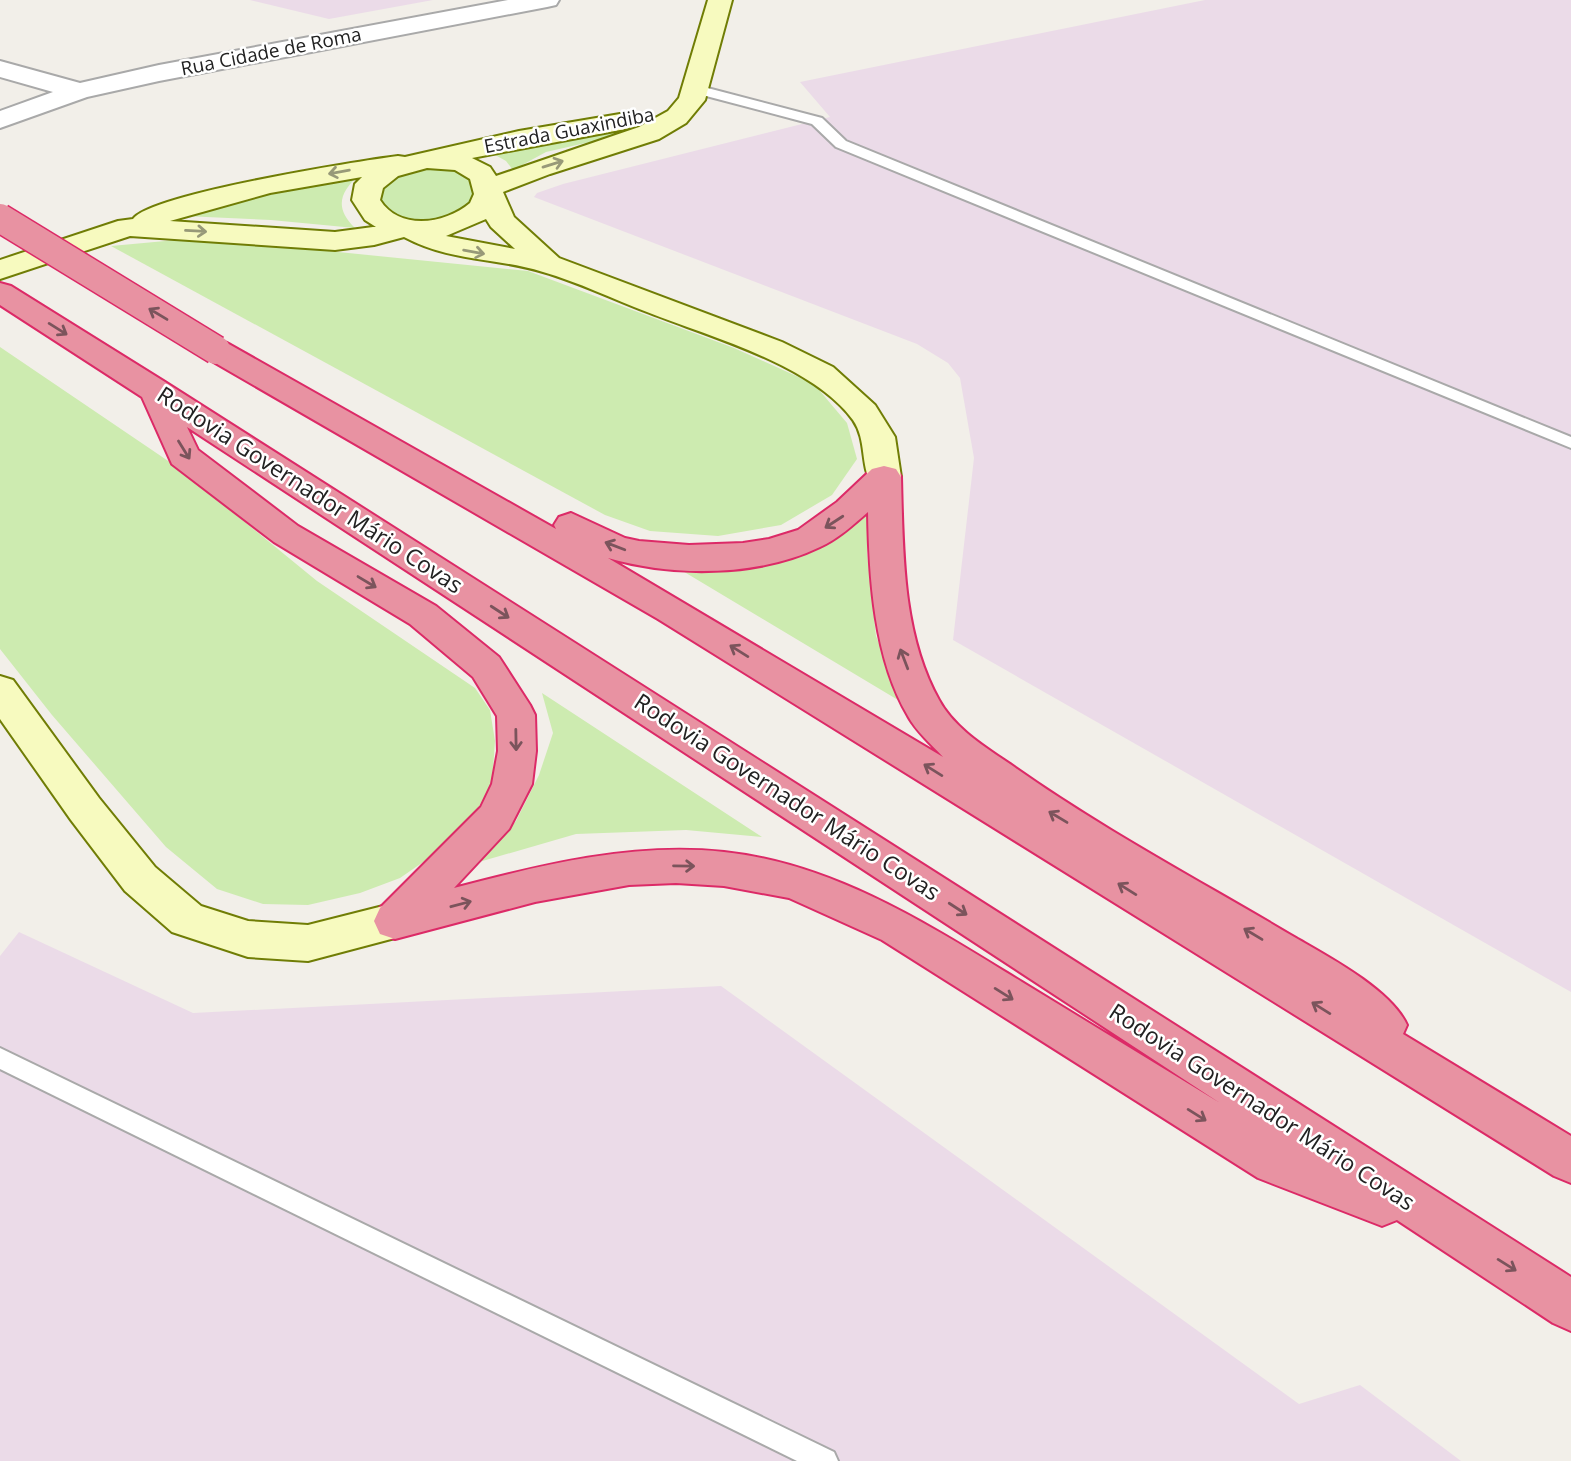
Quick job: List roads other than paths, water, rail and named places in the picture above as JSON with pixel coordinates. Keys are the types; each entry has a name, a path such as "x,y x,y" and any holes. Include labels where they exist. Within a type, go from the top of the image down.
{"highway":[{"path":"0,218 296,397 671,610 1571,1161"},
{"name":"Rodovia Governador Mário Covas","path":"0,292 1571,1306"},
{"path":"154,389 184,456 286,534 423,615 486,667 516,715 517,751 512,783 495,818 395,922"},
{"path":"296,397 374,423 618,549 674,557 716,557 769,551 807,539 847,513 884,477"},
{"path":"884,477 886,562 898,643 923,709 957,747 1031,801 1333,982 1504,1121"},
{"path":"395,922 570,875 645,866 707,867 774,877 838,900 897,927 1275,1163 1450,1229"}],"street":[{"name":"Rua Cidade de Roma","path":"0,120 79,91 172,70 547,0"},
{"path":"128,227 335,241 457,223 473,215 484,204 489,191 540,168 649,134 677,117 694,94 720,0"},
{"path":"0,69 79,91"},
{"name":"Estrada Guaxindiba","path":"0,270 191,206 291,181 417,162 519,139 643,118 694,94"},
{"path":"549,264 501,221 488,182 479,172 465,164 417,162 377,178 368,187 365,198 367,208 374,217 439,244 549,264 771,349 822,374 864,412 879,437 884,477"},
{"path":"0,690 85,809 140,878 187,919 248,939 308,943 395,922"}],"lane":[{"path":"694,94 817,121 841,144 1571,443"},
{"path":"0,1058 825,1461"}]}
